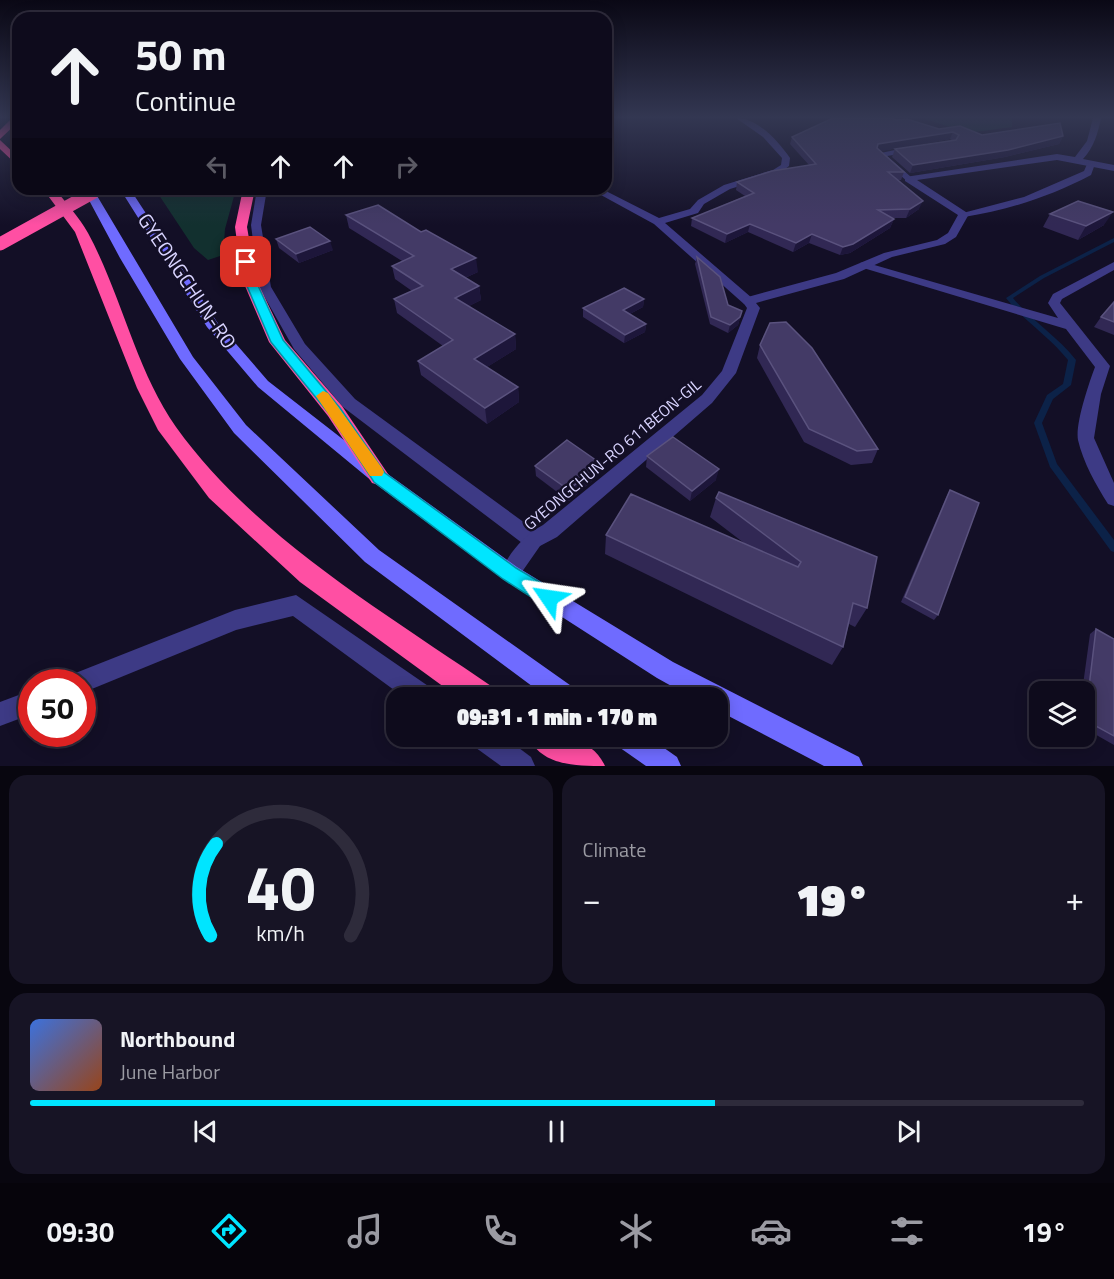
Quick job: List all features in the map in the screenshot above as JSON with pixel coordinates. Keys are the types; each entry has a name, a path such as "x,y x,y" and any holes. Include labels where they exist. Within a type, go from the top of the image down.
{"highway":[{"path":"53,195 81,232 146,388 168,430 218,492 309,573 468,687"},
{"path":"0,233 71,195"},
{"path":"0,244 88,195"},
{"path":"248,195 241,227 249,279 278,342 335,411 379,477"},
{"path":"560,747 589,766"}],"main road":[{"name":"GYEONGCHUN-RO","path":"91,195 187,359 240,429 372,555 554,687"},
{"name":"GYEONGCHUN-RO","path":"129,195 212,324 263,384 379,477 510,573 665,670 850,766"},
{"path":"641,747 668,766"}],"street":[{"path":"658,222 694,211 701,202 727,187 776,172 785,166 786,158 783,154"},
{"path":"882,154 908,179 964,214 987,211 1058,189 1088,173 1091,164"},
{"path":"1077,160 1084,154"},
{"path":"908,179 1057,157 1114,168"},
{"path":"261,195 256,225 265,287 298,346 349,403 533,540"},
{"path":"606,195 658,222 748,300 840,276 888,255 940,242 952,235 964,214"},
{"path":"864,265 1066,325"},
{"path":"1114,265 1057,297 1054,303 1066,325 1103,366 1093,394 1086,438 1114,500"},
{"name":"GYEONGCHUN-RO 611BEON-GIL","path":"510,573 533,540 550,531 707,399 729,373 754,308 748,300"},
{"path":"96,676 235,620 296,605 411,687"},
{"path":"0,714 18,707"},
{"path":"496,747 522,766"}],"green space":[{"path":"159,195 234,195 225,229 223,255 208,260 194,248"}],"building":[{"path":"807,154 883,154 904,172 888,172 923,201 910,209 878,210 894,219 853,244 843,247 812,234 796,243 750,224 727,234 692,218 754,193 737,182 772,171 816,164"},
{"path":"900,154 984,154 913,165"},
{"path":"1078,201 1113,212 1086,226 1050,214"},
{"path":"378,205 421,232 426,230 476,258 451,269 479,286 455,298 515,334 474,359 518,387 485,408 418,361 453,340 394,299 423,286 392,266 414,256 346,215"},
{"path":"310,227 330,241 296,254 276,239"},
{"path":"697,257 720,277 728,305 742,311 740,317 730,325 711,317"},
{"path":"624,288 644,299 623,310 646,324 625,335 583,308"},
{"path":"1114,302 1114,322 1101,317"},
{"path":"786,322 812,348 878,449 857,451 809,429 760,345 770,323"},
{"path":"673,437 719,469 692,491 647,456"},
{"path":"567,440 600,463 569,490 535,466"},
{"path":"950,490 979,503 938,615 905,597"},
{"path":"719,492 877,557 867,608 853,603 843,647 606,535 631,494 798,567 801,562 716,498"},
{"path":"1096,629 1114,639 1114,736 1095,726 1095,681 1090,681"}],"waterway":[{"path":"1114,240 1042,277 1009,298 1072,360 1067,385 1050,397 1038,423 1053,465 1114,548"}],"slow traffic":[{"path":"323,396 376,472"}],"route":[{"path":"246,262 249,279 278,342 335,411 379,477 510,573 549,598"}]}
